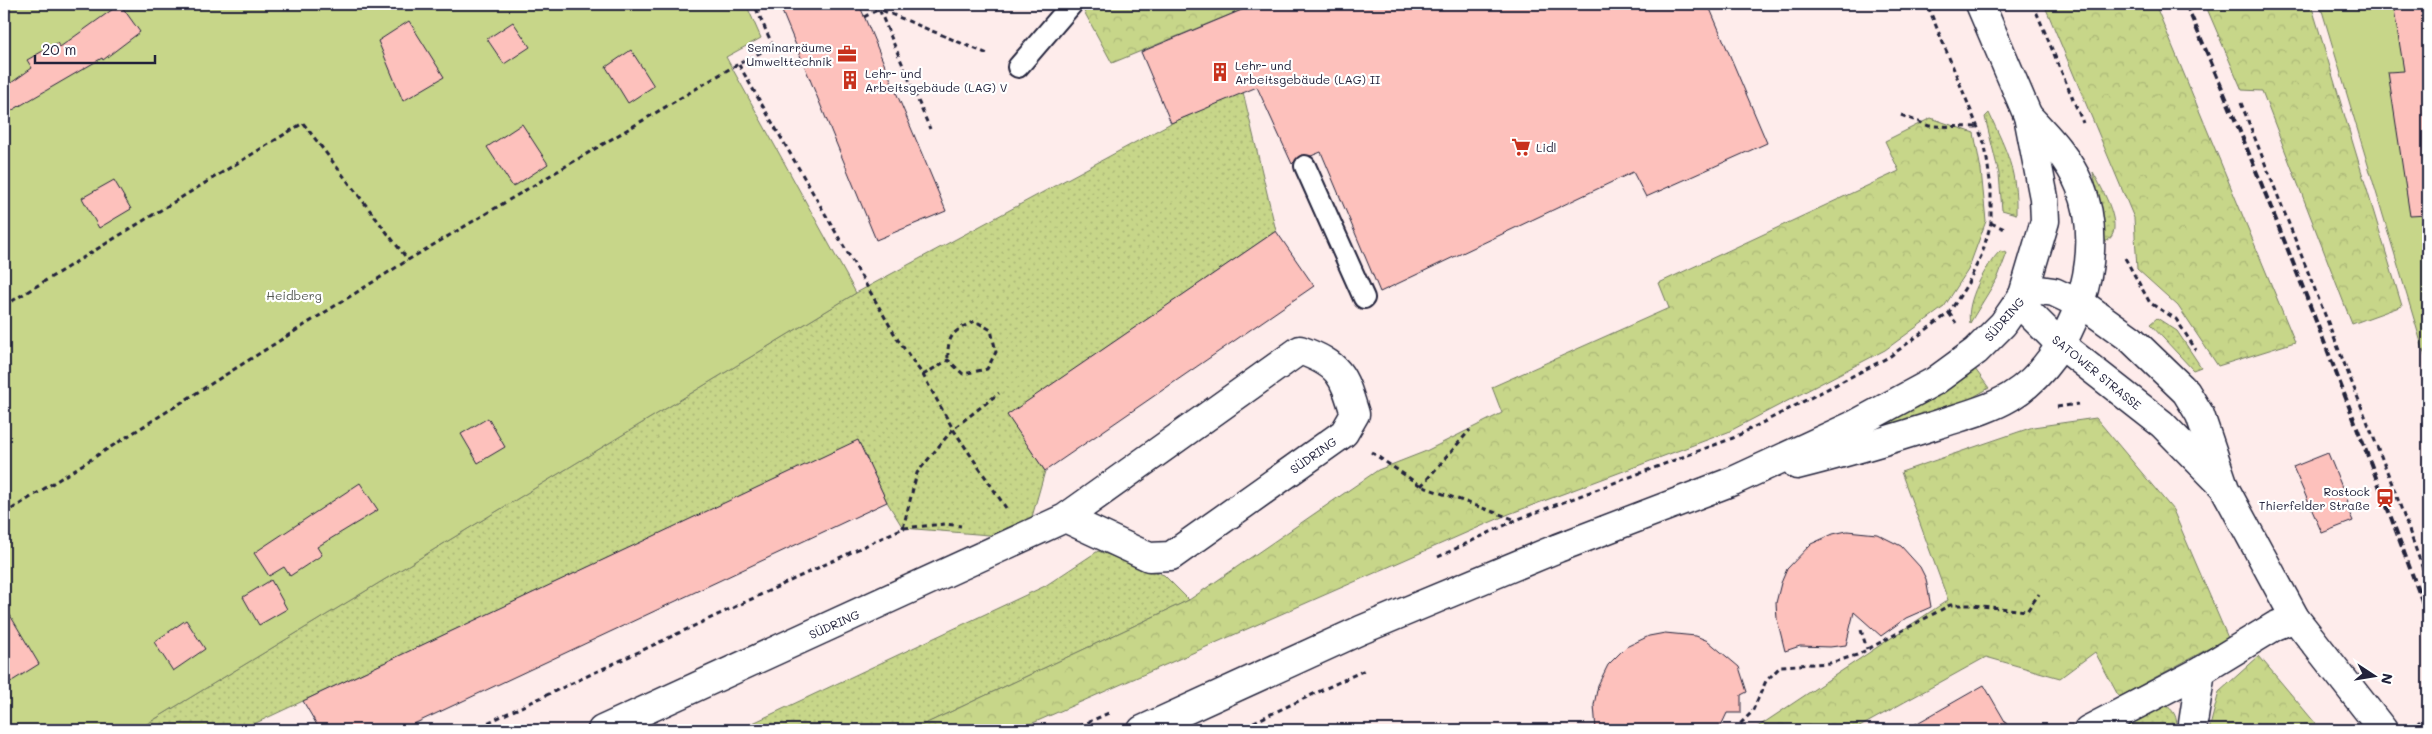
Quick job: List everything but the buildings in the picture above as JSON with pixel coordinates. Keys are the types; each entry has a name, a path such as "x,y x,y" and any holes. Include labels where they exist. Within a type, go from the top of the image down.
{"main road":[{"path":"1980,4 2028,116 2044,198 2045,221 2023,295"},
{"path":"2028,116 2071,168 2086,205 2090,256 2087,282 2080,304"},
{"name":"SÜDRING","path":"1142,730 1361,630 1558,548 1733,481 1854,425 1935,381 1976,351 2003,324 2023,295 2040,290 2054,292 2080,304 2060,344 2039,372 2012,396 1992,407 1862,448 1733,481"},
{"name":"SATOWER STRASSE","path":"2023,295 2028,312 2060,344 2162,424 2225,489"},
{"name":"SATOWER STRASSE","path":"2080,304 2130,340 2186,392 2200,415 2225,489 2295,618 2383,730"},
{"name":"SÜDRING","path":"602,730 1026,538 1065,518 1300,350 1324,359 1344,379 1355,414 1344,434 1171,556 1149,557 1065,518"},
{"path":"2088,730 2201,670 2275,626 2295,618"},
{"path":"2192,730 2201,670"}],"lane":[{"path":"1018,67 1072,4"},
{"path":"1305,166 1364,298"}],"path":[{"path":"4,514 408,260 773,46 754,4"},
{"path":"877,4 930,130"},
{"path":"1229,4 1234,12"},
{"path":"1927,4 1979,127 1986,154 1991,188 1991,223 1982,254 1972,276 1949,313"},
{"path":"864,17 879,9"},
{"path":"879,9 1018,67"},
{"path":"739,65 898,340 924,375 953,429 1026,538"},
{"path":"2241,103 2396,494 2428,583"},
{"path":"1900,115 1929,126 1979,127"},
{"path":"4,306 303,123 408,260"},
{"path":"975,321 991,330 996,352 986,369 963,374 948,360 947,344 956,330 975,321"},
{"path":"924,375 948,360"},
{"path":"903,528 917,473 953,429 998,393"},
{"path":"2051,407 2080,404"},
{"path":"1421,486 1470,430"},
{"path":"1344,434 1421,486 1516,520"},
{"path":"472,730 903,528 946,524 964,527"},
{"path":"1734,730 1752,712 1766,681 1781,666 1830,663 1856,655 1950,605 1973,605 2027,611 2039,594"},
{"path":"1861,630 1867,649"},
{"path":"1237,730 1372,666"}],"green space":[{"name":"Heidberg","path":"4,4 746,4 761,38 726,57 856,293 137,730 4,730"},
{"path":"1080,4 1256,4 1112,63"},
{"path":"2044,4 2155,4 2295,342 2218,366 2178,306 2137,269 2134,218"},
{"path":"2205,4 2311,4 2402,306 2352,324 2262,91 2242,90"},
{"path":"2320,4 2428,4 2428,366"},
{"path":"1243,92 1276,231 1008,415 1045,471 1026,538 903,528 887,502 858,441 241,730 137,730 856,293 1171,123"},
{"path":"1989,113 2013,173 2016,214 2002,210 1999,174 1985,117"},
{"path":"1931,118 1974,133 1981,170 1986,221 1968,270 1944,307 1885,350 1728,432 1509,514 1017,730 912,730 1189,600 1378,470 1424,452 1502,413 1492,387 1669,308 1659,283 1899,171 1885,141"},
{"path":"2093,172 2111,209 2113,219 2114,229 2111,237 2105,242 2102,216"},
{"path":"2000,251 2007,253 1998,277 1970,323 1969,314 1978,284 1994,257"},
{"path":"2157,318 2177,331 2201,367 2193,370 2150,324"},
{"path":"1975,369 1989,388 1970,399 1894,429 1856,435 1932,396"},
{"path":"2096,418 2173,510 2228,638 2119,697 2095,652 2060,678 1986,657 1854,730 1753,730 1948,600 1901,472 2033,427"},
{"path":"1098,551 1164,575 1189,600 912,730 738,730 1045,586"},
{"path":"2259,656 2321,730 2209,730 2219,692"},
{"path":"2158,702 2167,706 2173,712 2177,725 2176,730 2109,730"}],"railway":[{"path":"2186,4 2250,156 2311,309 2428,617"}],"place":[{"name":"Seminarräume Umwelttechnik","path":"847,54"},
{"name":"Lehr- und Arbeitsgebäude (LAG) II","path":"1220,72"},
{"name":"Lehr- und Arbeitsgebäude (LAG) V","path":"850,80"},
{"name":"Lidl","path":"1521,147"},
{"name":"Rostock Thierfelder Straße","path":"2385,498"}]}
